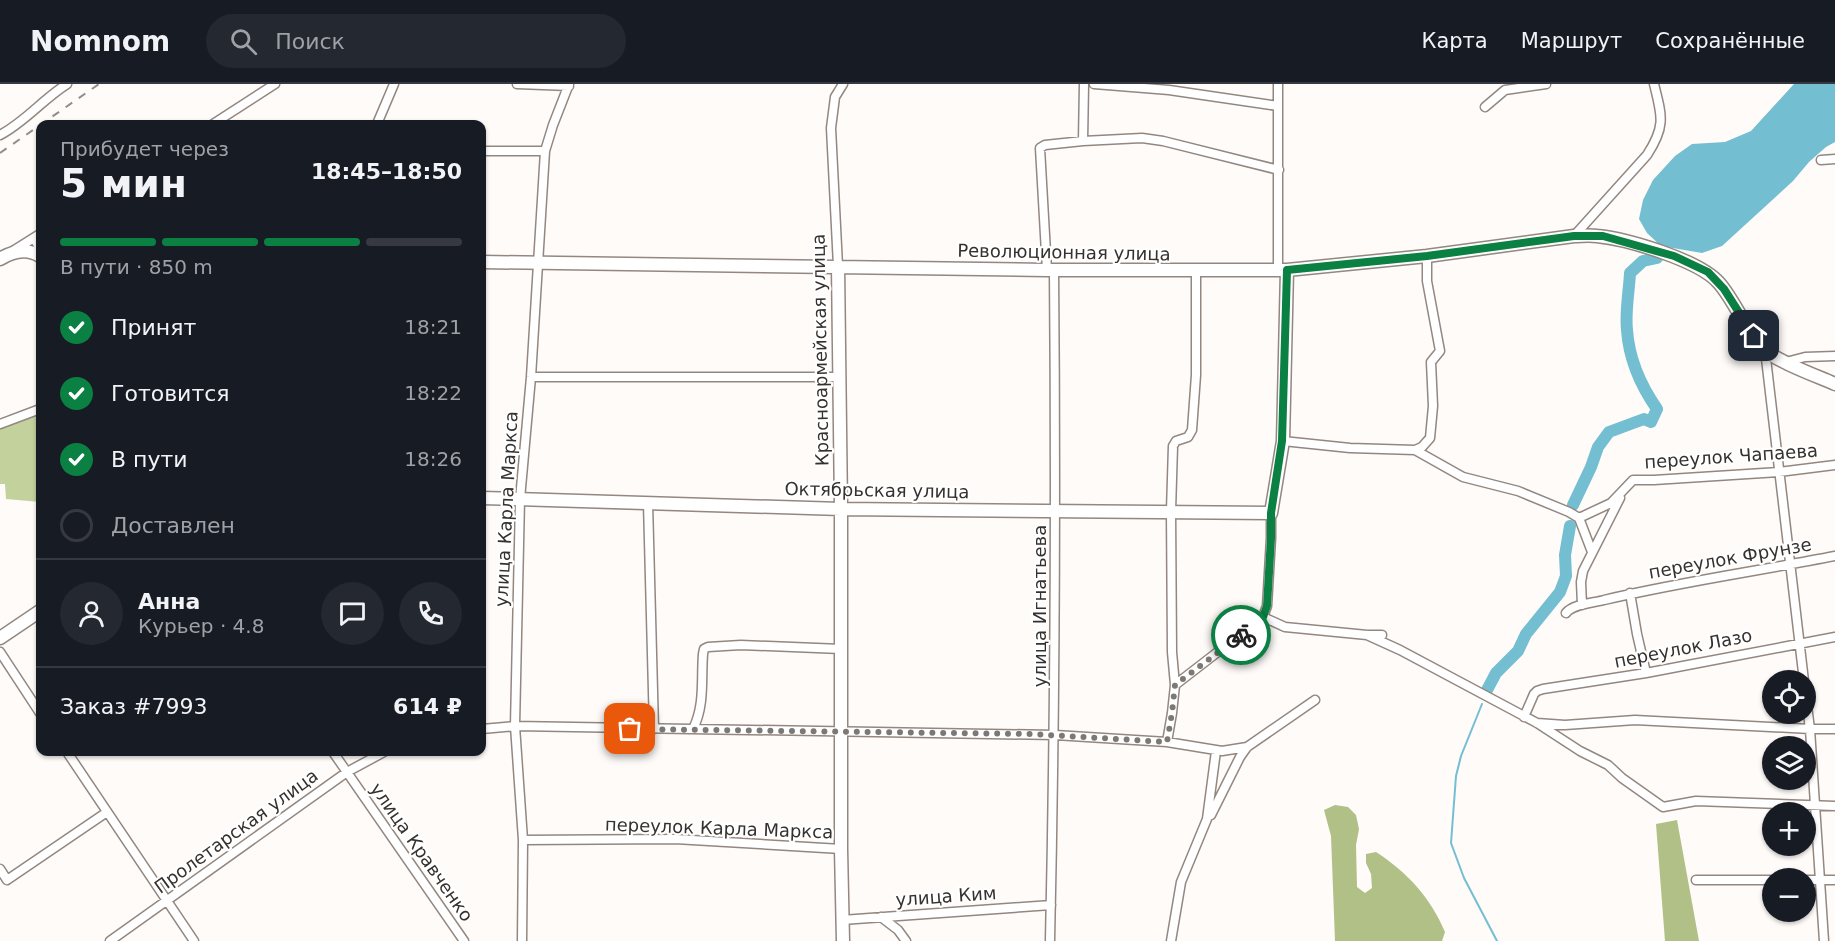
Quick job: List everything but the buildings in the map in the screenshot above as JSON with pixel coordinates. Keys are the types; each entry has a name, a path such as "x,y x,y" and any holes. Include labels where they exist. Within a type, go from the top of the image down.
{"main road":[{"name":"Революционная улица","path":"486,262 1050,270 1283,270 1427,256 1574,236 1603,236 1674,256 1708,272 1719,283 1765,350"},
{"path":"4,256 28,251 36,254"},
{"name":"Красноармейская улица","path":"838,266 842,508 843,941"},
{"path":"1271,513 1282,441 1283,270"},
{"path":"1765,350 1835,384"},
{"name":"Октябрьская улица","path":"486,498 842,508 1271,513"},
{"path":"0,638 36,614"}],"street":[{"path":"0,135 15,127 67,84"},
{"path":"219,120 275,84"},
{"path":"379,120 394,84"},
{"path":"517,84 569,85"},
{"name":"Красноармейская улица","path":"838,266 831,129 835,97 843,84"},
{"path":"1084,84 1083,141 1142,138 1163,141 1280,170"},
{"path":"1094,84 1169,90 1278,106"},
{"path":"1278,84 1283,270"},
{"path":"1485,107 1510,87 1546,84"},
{"path":"1574,236 1647,155 1656,140 1661,119 1654,84"},
{"name":"улица Карла Маркса","path":"522,941 523,840 514,726 520,499 531,377 545,151 552,125 569,85"},
{"name":"улица Игнатьева","path":"1050,941 1055,735 1056,512 1050,270 1040,148 1045,145 1083,141"},
{"path":"486,151 545,151"},
{"path":"1821,160 1835,159"},
{"path":"4,256 36,237"},
{"path":"1415,450 1425,445 1430,438 1433,406 1431,362 1440,351 1428,281 1427,256"},
{"path":"1167,742 1175,685 1172,652 1171,511 1174,442 1188,436 1192,430 1196,375 1196,271"},
{"path":"1765,350 1803,670"},
{"path":"1786,362 1805,357 1835,356"},
{"path":"531,377 840,377"},
{"path":"0,424 36,410"},
{"path":"1282,441 1350,448 1415,450 1463,477 1518,491 1546,501 1579,518 1592,552"},
{"name":"переулок Чапаева","path":"1627,486 1637,479 1654,480 1779,472 1835,465"},
{"path":"1579,518 1611,503 1627,486"},
{"path":"1582,605 1582,576 1627,486"},
{"path":"648,503 654,729"},
{"path":"1175,685 1263,617 1267,606 1271,513"},
{"name":"переулок Фрунзе","path":"1566,613 1582,605 1630,593 1835,556"},
{"name":"переулок Фрунзе","path":"1630,593 1646,673"},
{"path":"1263,617 1285,627 1382,635"},
{"path":"1367,635 1400,650 1537,723 1580,751 1608,765 1622,778 1664,807 1696,801 1762,804"},
{"name":"переулок Лазо","path":"1524,717 1537,691 1835,637"},
{"path":"693,729 699,717 702,700 703,654 704,649 708,646 841,649"},
{"path":"0,652 36,707"},
{"path":"486,729 514,726 1055,735 1167,742 1228,752 1247,747 1315,700"},
{"path":"1537,723 1565,725 1635,720 1835,729"},
{"path":"1809,724 1815,802"},
{"path":"1171,941 1181,882 1205,826 1247,747"},
{"path":"1205,826 1216,751"},
{"path":"69,756 194,941"},
{"name":"улица Кравченко","path":"336,756 464,941"},
{"name":"Пролетарская улица","path":"110,941 347,772 377,756"},
{"path":"1816,806 1835,806"},
{"path":"0,869 7,880 107,812"},
{"path":"1816,818 1824,941"},
{"name":"переулок Карла Маркса","path":"523,840 675,839 841,849"},
{"path":"1816,880 1835,879"},
{"path":"1696,880 1762,880"},
{"name":"улица Ким","path":"842,920 1051,905"},
{"path":"881,917 898,930 906,941"}],"green space":[{"path":"36,415 36,502 6,499 5,484 0,484 0,428"},
{"path":"1335,805 1348,807 1356,815 1359,829 1356,845 1357,887 1365,893 1372,888 1366,854 1376,852 1408,877 1425,897 1445,932 1442,941 1335,941 1331,836 1324,810"},
{"path":"1677,820 1699,941 1665,941 1656,824"}],"water":[{"path":"1794,84 1835,84 1835,142 1809,162 1793,181 1722,246 1702,253 1661,246 1647,233 1639,219 1643,200 1653,180 1675,156 1692,144 1725,142 1751,131"}],"waterway":[{"path":"1573,505 1598,447 1609,432 1644,419 1651,422 1657,409 1641,382 1633,362 1626,316 1630,273 1643,261 1657,258 1664,243"},
{"path":"1487,690 1496,673 1518,651 1526,634 1560,592 1566,576 1565,555 1570,526"},
{"path":"1482,704 1461,756 1456,776 1451,843 1464,878 1497,941"}],"railway":[{"path":"47,120 99,84"},
{"path":"0,153 36,128"}],"way so far":[{"path":"630,729 1031,734 1167,742 1175,685 1241,635"}],"route":[{"path":"1241,635 1263,617 1267,606 1271,513 1282,441 1287,270 1427,256 1574,236 1603,236 1674,256 1708,272 1724,289 1754,336"}]}
